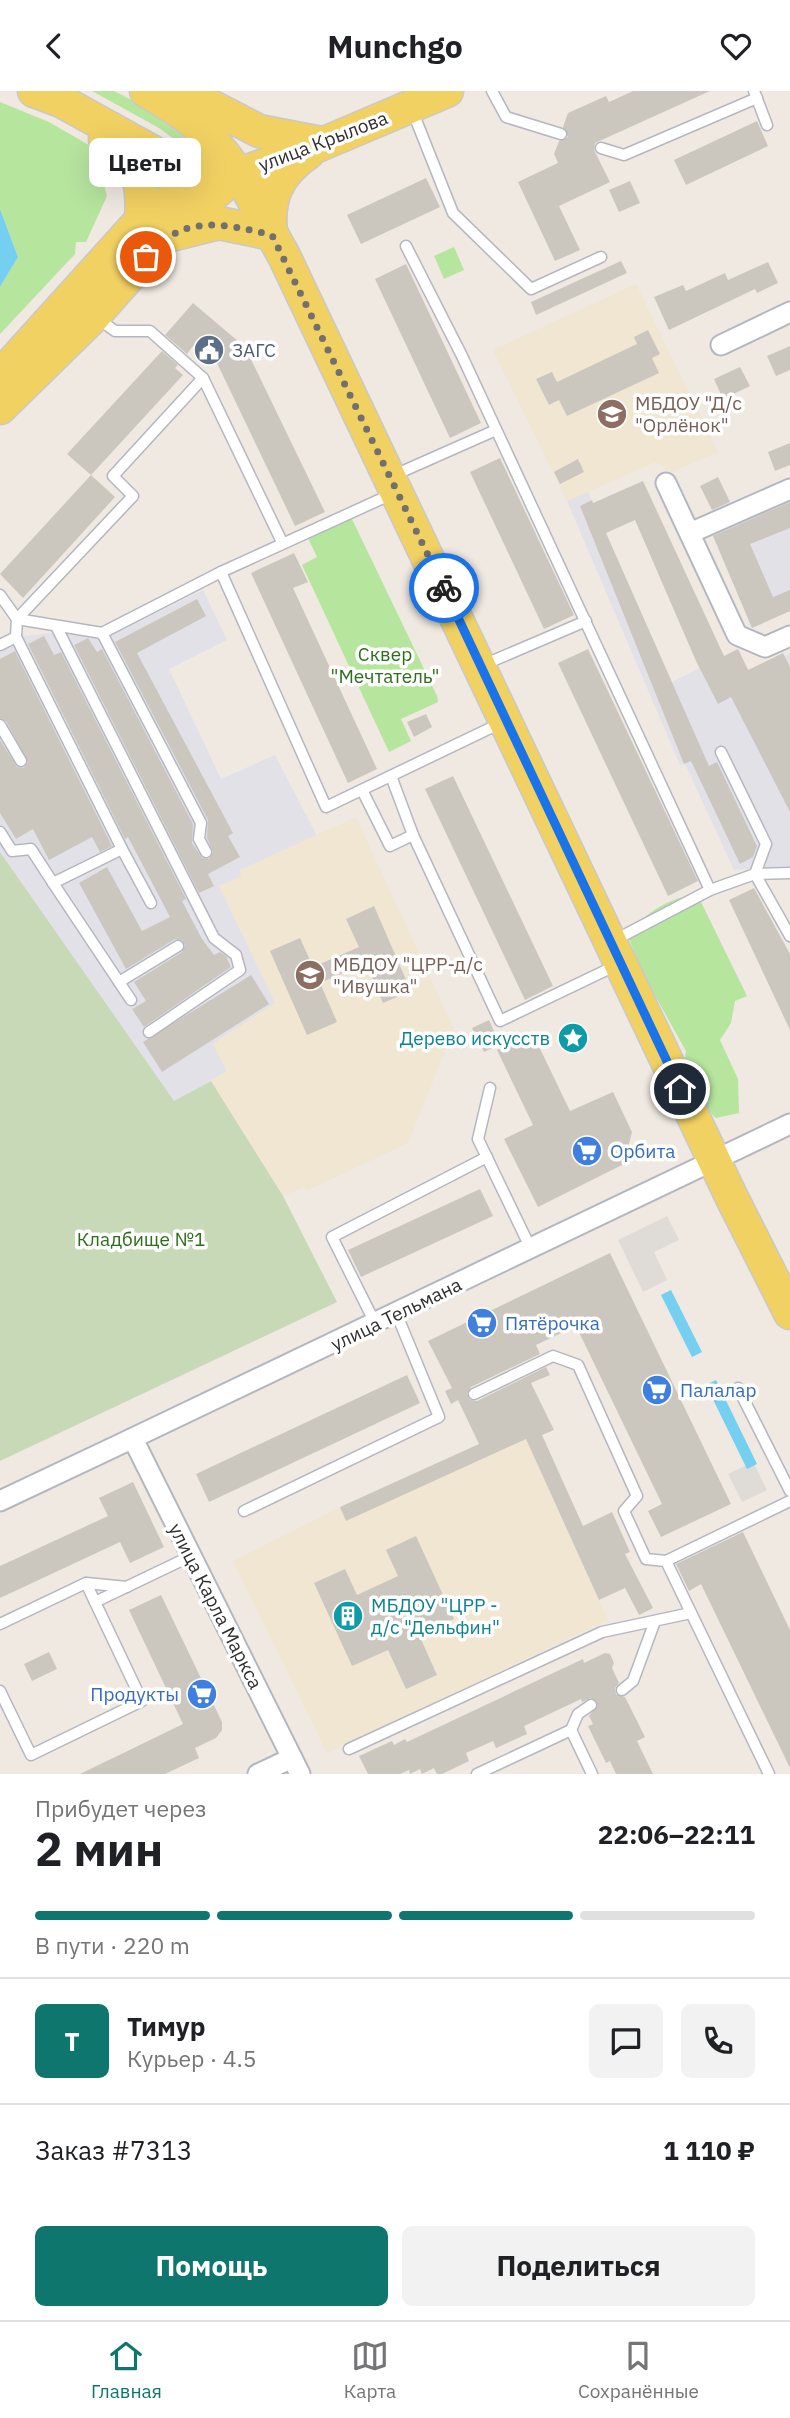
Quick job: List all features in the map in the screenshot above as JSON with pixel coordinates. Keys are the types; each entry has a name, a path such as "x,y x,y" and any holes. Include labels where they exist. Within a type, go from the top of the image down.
{"main road":[{"path":"146,91 181,113 209,136 237,174 272,235 395,484 714,1160 790,1313"},
{"path":"182,91 259,131 322,143"},
{"name":"улица Крылова","path":"0,376 152,229 237,174 322,143 447,91"},
{"path":"48,96 184,169 237,174"},
{"path":"48,96 134,166 152,229 219,223 272,235"},
{"path":"272,235 269,212 279,179 292,164 322,143"},
{"name":"улица Крылова","path":"0,408 94,316 152,229"}],"street":[{"path":"720,345 790,312"},
{"path":"666,483 737,635 765,647 790,636"},
{"path":"690,533 790,489"},
{"name":"улица Тельмана","path":"0,1501 397,1315 530,1247 790,1124"},
{"name":"улица Карла Маркса","path":"133,1439 296,1766"},
{"path":"258,1774 296,1766"}],"lane":[{"path":"492,91 506,117 561,134"},
{"path":"601,148 624,156 756,94 767,125"},
{"path":"411,107 453,213 531,289 601,257"},
{"path":"406,246 496,430 710,890"},
{"path":"94,316 116,331 150,331 203,378 282,542"},
{"path":"17,619 133,496 113,476 203,378"},
{"path":"17,619 102,633 496,430"},
{"path":"220,572 326,807 506,721"},
{"path":"0,595 17,619 16,637 151,903"},
{"path":"480,667 586,621"},
{"path":"56,626 214,938 236,955 240,970 149,1032"},
{"path":"102,633 201,823 199,839 206,852"},
{"path":"0,645 16,637"},
{"path":"0,725 21,761"},
{"path":"721,752 766,844 755,874 790,936"},
{"path":"391,776 413,835 500,1021 615,952 710,890 755,874 790,873"},
{"path":"362,790 390,846 413,835"},
{"path":"0,832 12,851 31,849 131,1000"},
{"path":"54,883 122,849"},
{"path":"119,982 178,946"},
{"path":"490,1088 478,1139 530,1247"},
{"path":"376,1325 332,1237 487,1157"},
{"path":"244,1511 439,1417 397,1315"},
{"path":"474,1394 554,1356 578,1365 637,1496 624,1510 646,1559 666,1561 790,1501"},
{"path":"738,1388 790,1491"},
{"path":"95,1602 191,1556"},
{"path":"666,1561 769,1774"},
{"path":"0,1625 86,1583 127,1587"},
{"path":"0,1691 31,1755 142,1701 86,1583"},
{"path":"349,1749 602,1632 691,1613"},
{"path":"622,1690 633,1681 655,1621"},
{"path":"477,1774 571,1730 578,1714 591,1705"},
{"path":"571,1730 592,1774"}],"shaded area":[{"name":"МБДОУ \"Д/с \"Орлёнок\"","path":"636,284 718,452 671,472 656,462 567,501 493,350"},
{"path":"588,492 672,682 738,649 751,674 790,653 790,866 734,870 685,764 680,765 567,501"},
{"path":"790,497 790,611 752,628 711,530"},
{"path":"203,590 227,640 169,669 221,779 275,755 319,840 275,1003 213,1044 227,1071 174,1102 0,852 0,650 23,636 59,632 108,637"},
{"path":"356,817 454,1029 408,1143 306,1191 304,1187 283,1196 211,1081 227,1071 213,1044 275,1003 219,886 241,876 240,870"},
{"path":"667,1216 679,1240 654,1252 667,1280 643,1292 618,1240"},
{"path":"526,1439 608,1620 327,1753 233,1561 340,1507 346,1520"},
{"path":"753,1462 767,1490 742,1502 728,1474"}],"green space":[{"path":"92,91 114,91 134,101 195,145 195,150 190,151 159,128"},
{"path":"0,102 49,122 94,148 107,196 86,242 76,242 75,254 0,334 0,287 18,257 0,209"},
{"path":"454,247 464,270 444,279 434,256"},
{"name":"Сквер \"Мечтатель\"","path":"351,517 438,702 401,719 411,741 389,752 302,565 317,557 308,538"},
{"name":"Кладбище №1","path":"0,852 174,1101 211,1081 283,1196 337,1302 0,1461"},
{"path":"692,895 700,900 747,996 735,1001 731,1023 720,1040 738,1079 739,1113 716,1118 687,1090 683,1073 686,1051 643,974 627,934 656,909 673,900"}],"water":[{"path":"0,209 18,257 0,287"},
{"path":"671,1290 702,1352 692,1357 661,1295"},
{"path":"716,1380 757,1464 747,1469 706,1385"}],"building":[{"path":"633,91 710,91 595,143 594,150 610,182 559,206 580,250 555,261 518,182 558,163 554,154 559,141 568,137 563,127 568,113 606,96 609,102"},
{"path":"757,121 768,146 686,185 674,160"},
{"path":"426,178 440,207 361,244 347,215"},
{"path":"630,181 640,203 619,212 609,190"},
{"path":"621,261 627,273 536,315 531,302"},
{"path":"768,262 778,283 757,293 755,289 669,330 654,297 683,285 686,291 725,273 728,280"},
{"path":"406,264 481,423 450,438 375,279"},
{"path":"193,303 245,347 325,512 295,526 216,361 196,342 187,354 165,335"},
{"path":"648,330 660,354 652,358 659,373 567,416 559,400 549,405 536,379 552,372 557,382 637,344 634,337"},
{"path":"790,346 790,370 776,376 767,356"},
{"path":"162,351 178,365 175,368 183,375 91,475 67,454"},
{"path":"740,367 750,386 723,399 714,379"},
{"path":"790,443 790,465 775,471 768,452"},
{"path":"500,458 574,615 544,629 470,472"},
{"path":"578,459 584,472 560,484 554,472"},
{"path":"91,475 115,497 23,598 0,574"},
{"path":"718,477 730,502 712,510 700,486"},
{"path":"643,481 724,656 738,649 748,670 783,653 790,667 790,812 731,697 718,704 696,661 635,520 606,533 709,766 717,762 757,846 753,857 740,864 691,761 684,764 580,506"},
{"path":"790,502 790,528 750,544 773,597 790,590 790,611 752,628 713,536"},
{"path":"294,553 308,582 293,588 377,769 348,783 251,573"},
{"path":"197,599 206,616 137,653 233,833 228,836 240,857 208,874 214,886 199,893 74,645 88,638 97,652 102,649 193,824 192,843 202,858 209,859 213,852 207,838 208,820 115,642"},
{"path":"44,636 54,655 61,652 186,899 182,901 202,939 214,955 220,952 226,956 231,967 144,1027 132,1009 146,1001 134,982 182,952 185,945 182,940 175,939 126,969 79,883 107,867 142,931 170,917 128,837 125,839 28,644"},
{"path":"588,649 698,881 668,896 558,663"},
{"path":"15,651 112,846 100,852 92,837 49,860 33,829 16,839 0,813 0,740 17,767 24,768 28,762 6,721 0,718 0,659"},
{"path":"426,714 432,727 414,737 407,722"},
{"path":"453,776 553,986 525,1000 425,789"},
{"path":"754,888 790,954 790,1030 729,900"},
{"name":"МБДОУ \"ЦРР-д/с \"Ивушка\"","path":"374,906 411,991 383,1003 366,963 320,983 337,1022 307,1035 270,951 300,938 313,967 359,947 346,919"},
{"path":"251,975 269,1004 162,1072 143,1042"},
{"path":"489,1020 500,1044 484,1052 472,1028"},
{"path":"532,1032 570,1111 613,1092 632,1132 624,1164 538,1207 504,1139 533,1125 497,1050"},
{"path":"480,1189 493,1216 361,1277 348,1250"},
{"path":"610,1253 731,1504 661,1537 648,1511 662,1504 576,1326 536,1345 540,1354 471,1387 467,1394 470,1400 477,1401 546,1367 550,1375 531,1383 554,1430 542,1435 583,1526 612,1512 630,1552 625,1554 653,1608 639,1615 625,1588 599,1600 526,1439 346,1521 340,1507 479,1444 458,1400 451,1404 445,1391 452,1388 428,1341"},
{"path":"407,1375 420,1403 209,1502 196,1474"},
{"path":"133,1482 164,1547 130,1563 120,1542 0,1598 0,1566 108,1516 99,1498"},
{"path":"743,1532 790,1630 790,1768 701,1584 689,1591 676,1564"},
{"name":"МБДОУ \"ЦРР - д/с \"Дельфин\"","path":"416,1536 454,1619 419,1635 437,1675 406,1689 388,1650 352,1666 314,1583 345,1569 357,1595 398,1576 386,1550"},
{"path":"161,1595 222,1722 222,1730 216,1738 195,1748 199,1758 165,1774 80,1774 183,1724 129,1610"},
{"path":"49,1652 57,1669 32,1681 24,1664"},
{"path":"605,1653 610,1654 614,1663 612,1668 619,1683 615,1688 616,1694 625,1697 645,1737 637,1741 653,1774 616,1774 610,1761 606,1763 588,1726 593,1724 589,1716 598,1705 591,1698 582,1702 581,1699 524,1726 527,1734 496,1748 493,1741 466,1753 469,1761 442,1774 437,1774 434,1768 422,1774 420,1769 410,1774 409,1770 400,1774 368,1774 359,1756 392,1741 394,1745 405,1739 407,1742 583,1659 584,1663"}],"way so far":[{"path":"146,257 163,238 195,227 219,223 272,235 444,588"}],"place":[{"name":"Цветы","path":"146,257"},
{"name":"ЗАГС","path":"209,350"},
{"name":"МБДОУ \"Д/с \"Орлёнок\"","path":"612,414"},
{"name":"МБДОУ \"ЦРР-д/с \"Ивушка\"","path":"310,975"},
{"name":"Дерево искусств","path":"573,1038"},
{"name":"Орбита","path":"587,1151"},
{"name":"Пятёрочка","path":"482,1323"},
{"name":"Палалар","path":"657,1390"},
{"name":"МБДОУ \"ЦРР - д/с \"Дельфин\"","path":"348,1616"},
{"name":"Продукты","path":"202,1694"}],"route":[{"path":"444,588 680,1089"}]}
